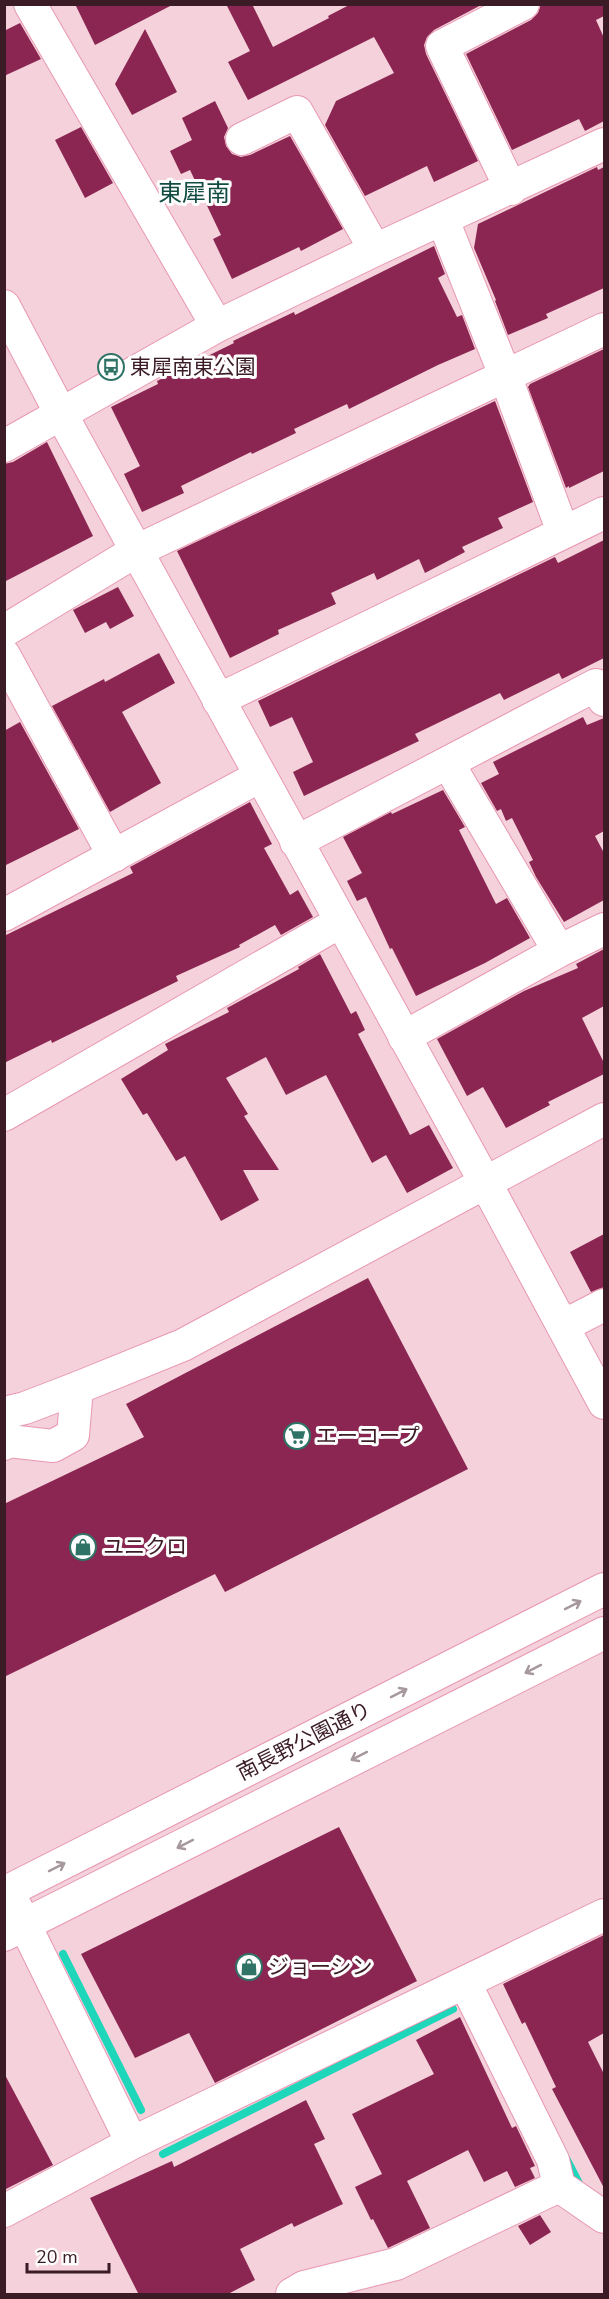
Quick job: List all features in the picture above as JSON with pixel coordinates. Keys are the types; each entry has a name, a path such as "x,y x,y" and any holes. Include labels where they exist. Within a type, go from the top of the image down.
{"street":[{"path":"30,4 217,326"},
{"path":"511,189 442,46 523,4"},
{"path":"242,139 297,112 375,250"},
{"path":"4,446 217,326 604,144"},
{"path":"443,220 505,375 563,532"},
{"path":"4,306 61,414 485,1182 604,1403"},
{"path":"4,631 136,551 604,329"},
{"path":"218,700 604,513"},
{"path":"4,655 114,856"},
{"path":"296,842 596,685 604,700"},
{"path":"448,763 559,951"},
{"path":"4,915 260,776"},
{"path":"4,1115 340,922"},
{"path":"404,1037 604,928"},
{"path":"4,1413 25,1408 183,1345 604,1119"},
{"path":"563,1326 604,1305"},
{"path":"4,1444 9,1441 53,1446 73,1435 77,1388"},
{"name":"南長野公園通り","path":"6,1888 604,1589"},
{"name":"南長野公園通り","path":"14,1930 604,1633"},
{"path":"6,1888 14,1930 132,2143"},
{"path":"4,2211 132,2143 604,1915"},
{"path":"465,1983 553,2160 559,2186 604,2217"},
{"path":"292,2295 304,2287 396,2264 559,2186"}],"building":[{"path":"75,4 174,4 95,45"},
{"path":"226,4 252,4 273,47 351,4 483,4 434,30 427,37 424,45 426,54 478,161 434,182 427,166 365,196 325,125 336,101 394,73 374,37 248,100 228,62 250,51"},
{"path":"541,4 604,4 604,16 596,20 604,38 604,121 585,131 579,119 512,150 466,54 531,20 538,13"},
{"path":"20,23 41,59 4,76 4,31"},
{"path":"145,29 177,92 132,115 115,84"},
{"path":"215,101 228,128 224,137 226,146 232,154 241,157 250,155 290,136 343,229 301,251 299,247 232,279 213,239 221,235 190,170 181,174 170,151 192,140 182,118"},
{"path":"81,127 113,183 85,198 55,140"},
{"path":"597,167 598,170 604,167 604,288 546,314 548,318 508,335 474,248 478,224"},
{"path":"434,246 445,274 438,278 457,317 462,315 475,349 349,409 347,404 294,429 296,433 181,486 184,493 142,512 124,474 140,466 111,407 158,384 157,381 234,343 233,341 294,312 295,315"},
{"path":"604,349 604,471 566,488 528,387"},
{"path":"495,401 533,502 498,518 503,528 462,547 465,552 425,573 419,559 377,580 374,573 331,593 336,604 278,630 279,634 230,658 177,551"},
{"path":"47,442 93,536 4,582 4,464 13,462"},
{"path":"604,540 604,658 562,679 559,673 504,700 500,693 415,734 419,741 304,796 293,772 313,762 292,717 270,727 258,701 555,557 558,563"},
{"path":"118,587 134,616 110,629 106,622 85,633 73,610"},
{"path":"159,653 175,683 122,712 161,783 110,812 52,706 104,679 105,682"},
{"path":"583,717 587,725 604,718 604,831 595,836 604,853 604,900 564,922 536,877 529,862 533,860 512,818 506,821 501,809 497,811 481,783 499,774 493,762"},
{"path":"20,722 79,829 4,866 4,731"},
{"path":"443,790 465,827 459,830 496,904 507,898 530,938 485,963 416,996 392,948 390,949 366,897 357,901 347,881 362,873 343,837 391,812 392,814"},
{"path":"250,802 272,844 264,848 290,895 298,890 313,917 281,935 275,925 239,945 240,947 176,976 178,981 52,1043 51,1040 4,1063 4,936 133,873 130,867"},
{"path":"604,949 604,1006 582,1018 604,1063 604,1074 548,1102 550,1105 506,1128 483,1087 467,1096 437,1039 524,991 578,968 576,964"},
{"path":"320,954 351,1014 356,1011 365,1030 358,1034 410,1135 429,1125 453,1168 407,1193 386,1155 372,1163 326,1075 286,1095 266,1057 226,1078 248,1114 244,1116 279,1170 243,1170 259,1200 221,1221 185,1156 176,1161 147,1113 143,1115 121,1079 168,1050 165,1044 229,1012 227,1008 299,969 298,967"},
{"path":"604,1234 604,1287 591,1292 570,1252"},
{"name":"エーコープ","path":"368,1278 468,1469 225,1592 215,1574 4,1677 4,1504 144,1437 126,1404"},
{"name":"ジョーシン","path":"339,1827 417,1981 215,2083 189,2033 135,2058 81,1954"},
{"path":"604,1935 604,2033 588,2042 604,2074 604,2188 552,2089 556,2087 525,2022 522,2024 503,1984"},
{"path":"460,2017 512,2128 516,2126 535,2166 530,2168 535,2178 515,2187 507,2171 484,2182 468,2150 407,2181 430,2228 388,2248 355,2187 382,2174 352,2114 434,2074 416,2040"},
{"path":"4,2073 53,2165 4,2190"},
{"path":"306,2100 325,2139 314,2144 343,2204 294,2227 292,2223 240,2249 255,2280 226,2295 139,2295 90,2198 172,2161 174,2167"},
{"path":"540,2215 551,2232 530,2245 518,2226"}],"waterway":[{"path":"63,1954 141,2110"},
{"path":"163,2154 453,2009"},
{"path":"566,2158 582,2189"}],"place":[{"name":"東犀南東公園","path":"111,367"},
{"name":"エーコープ","path":"297,1436"},
{"name":"ユニクロ","path":"83,1547"},
{"name":"ジョーシン","path":"249,1967"}],"district":[{"name":"東犀南","path":"194,193"}]}
